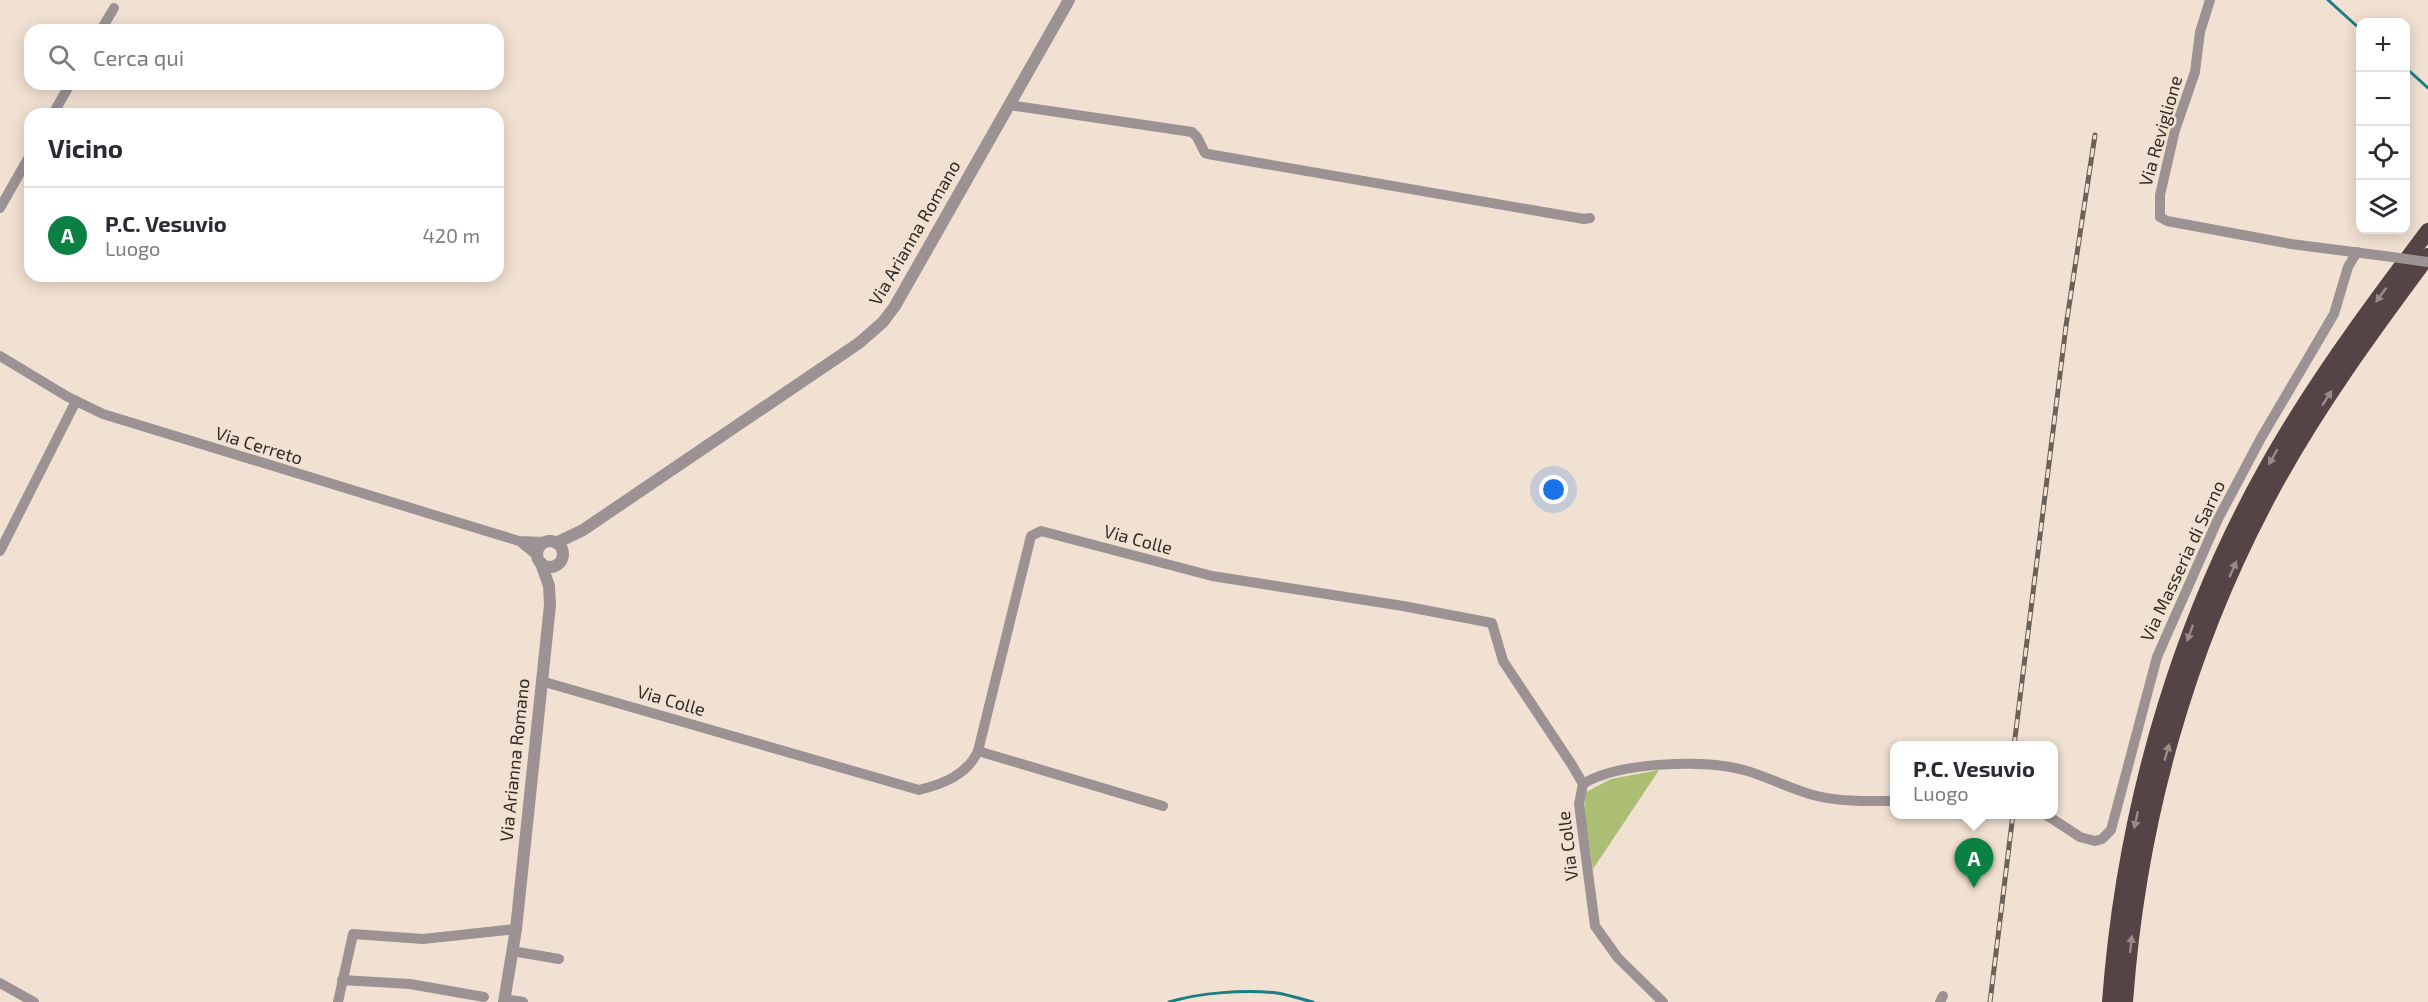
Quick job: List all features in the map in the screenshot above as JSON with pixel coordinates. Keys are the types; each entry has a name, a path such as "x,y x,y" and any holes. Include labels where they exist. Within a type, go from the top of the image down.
{"highway":[{"path":"2110,1002 2123,884 2147,767 2168,696 2211,581 2238,523 2289,429 2349,339 2428,231"},
{"path":"2125,1002 2131,937 2145,848 2165,761 2207,629 2247,537 2303,436 2360,349 2428,256"}],"street":[{"name":"Via Arianna Romano","path":"550,543 583,530 859,343 883,322 895,306 1069,0"},
{"name":"Via Reviglione","path":"2210,0 2200,32 2195,72 2175,130 2160,195 2160,217 2167,221 2291,244 2357,252"},
{"path":"105,24 114,8"},
{"path":"56,108 67,90"},
{"path":"1009,105 1192,132 1205,153 1208,154 1580,219 1590,218"},
{"path":"0,208 24,166"},
{"path":"2357,252 2428,262"},
{"name":"Via Masseria di Sarno","path":"2053,819 2086,839 2103,839 2112,830 2126,768 2161,647 2218,519 2261,438 2334,314 2348,267 2357,252"},
{"name":"Via Cerreto","path":"0,356 76,401 103,414 519,541 550,543"},
{"path":"0,551 76,401"},
{"name":"Via Arianna Romano","path":"504,1000 516,929 550,595 560,561 568,547 583,530"},
{"name":"Via Colle","path":"541,681 919,790 936,786 958,775 973,763 978,751 1031,536 1041,531 1212,576 1403,606 1492,623 1498,647 1509,672 1563,750 1583,784 1579,804 1595,926 1618,958 1663,1002"},
{"name":"Via Cerreto","path":"519,541 540,560"},
{"path":"550,543 562,549 560,561 549,567 540,560 539,548 550,543"},
{"name":"Via Arianna Romano","path":"540,560 547,575 550,595"},
{"path":"978,751 1163,806"},
{"path":"1583,784 1598,777 1635,769 1708,763 1747,771 1817,796 1854,801 1890,801"},
{"path":"338,1002 353,934 423,939 516,929"},
{"path":"512,951 559,959"},
{"path":"342,980 410,984 484,997"},
{"path":"0,983 34,1002"},
{"path":"504,1000 523,1002"}],"green space":[{"path":"1659,770 1593,869 1584,809 1586,792 1611,779"}],"waterway":[{"path":"2328,0 2356,25"},
{"path":"2410,72 2428,88"},
{"path":"1169,1002 1208,994 1251,991 1277,993 1313,1002"}],"railway":[{"path":"2015,741 2066,326 2095,135"},
{"path":"1990,1002 2012,819"}],"place":[{"name":"P.C. Vesuvio","path":"1974,888"}]}
